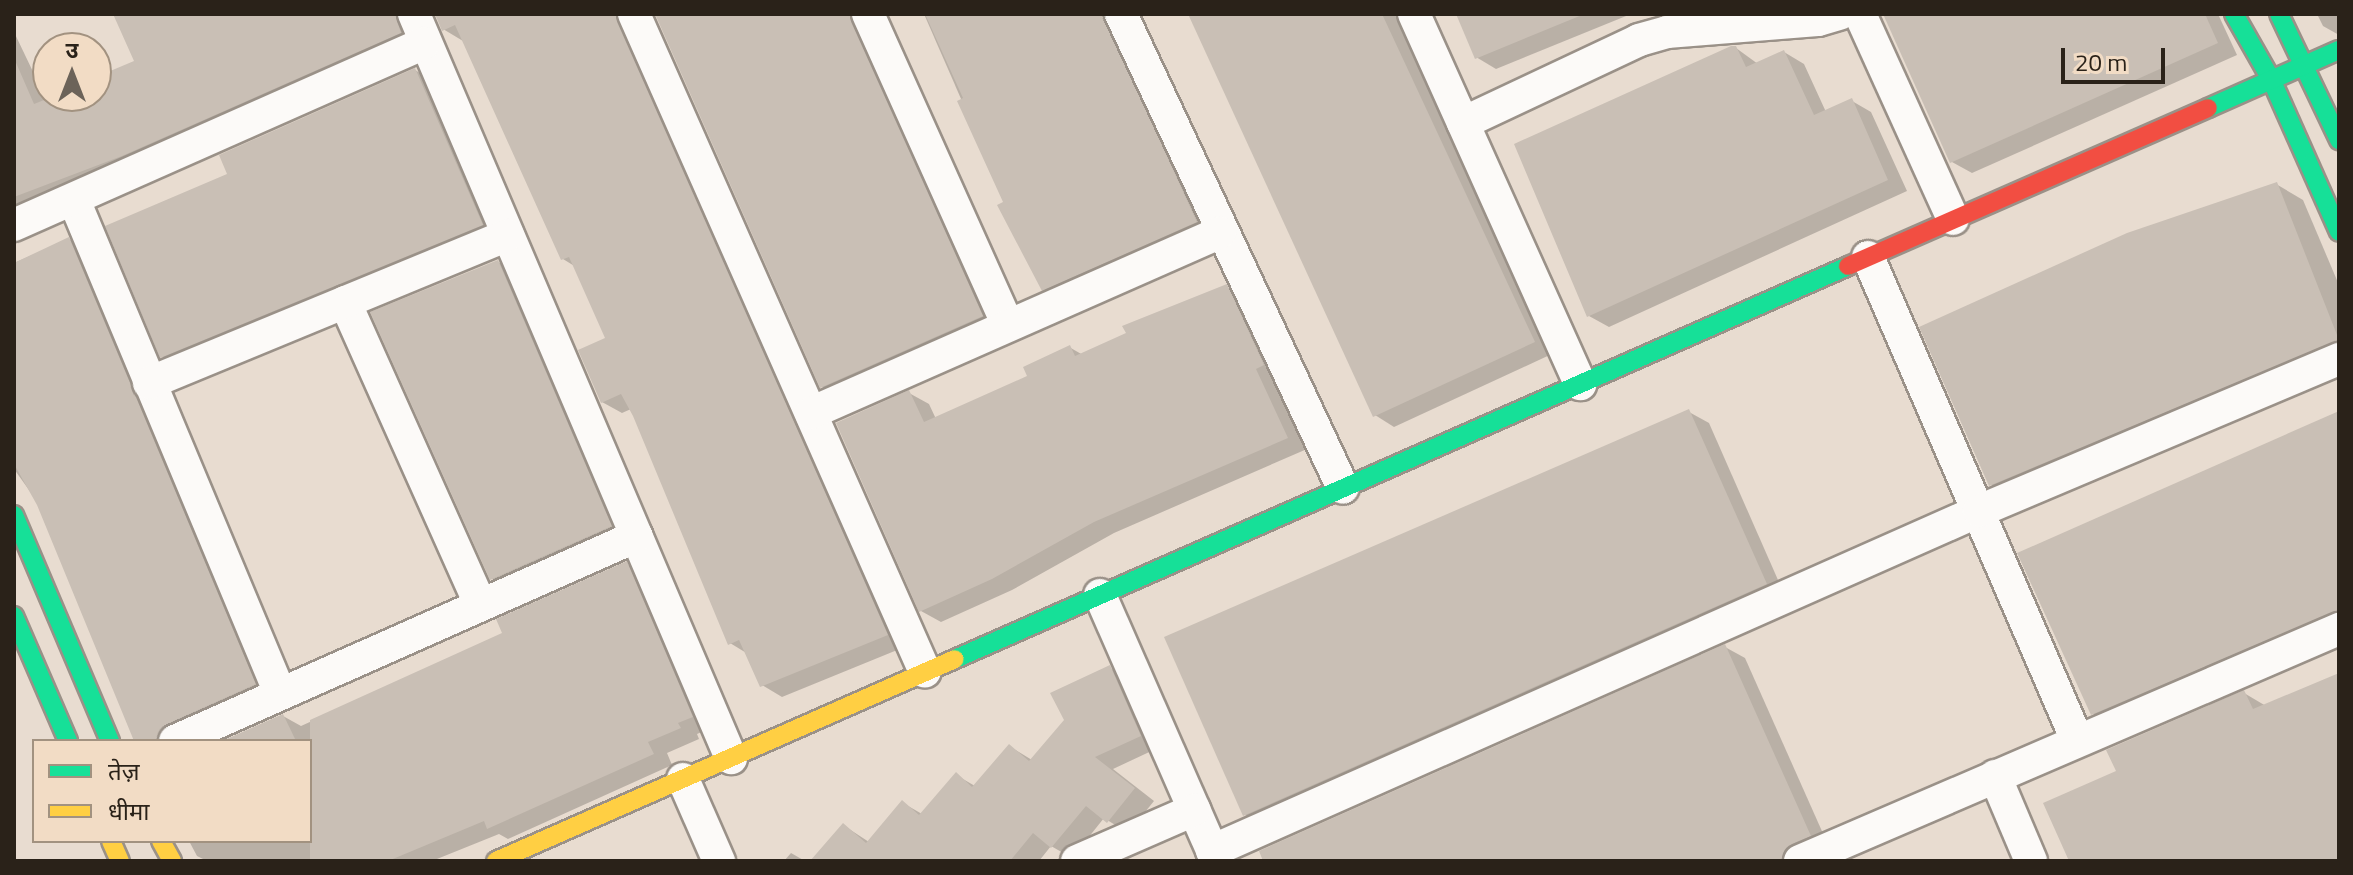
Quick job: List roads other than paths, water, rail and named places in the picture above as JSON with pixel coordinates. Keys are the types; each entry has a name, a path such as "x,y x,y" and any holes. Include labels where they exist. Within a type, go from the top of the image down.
{"main road":[{"path":"2234,14 2271,79 2339,232"},
{"path":"2279,14 2306,65 2339,140"},
{"path":"496,861 2339,50"},
{"path":"14,515 109,739"},
{"path":"14,616 67,739"},
{"path":"162,843 172,861"}],"street":[{"path":"634,14 925,672"},
{"path":"868,14 1007,323"},
{"path":"1121,14 1220,233 1343,488"},
{"path":"1414,14 1580,384"},
{"path":"1463,123 1639,40 1694,28 1818,20 1839,14"},
{"path":"1860,14 1953,219"},
{"path":"14,225 74,200 420,29 731,758"},
{"path":"74,200 279,691"},
{"path":"811,413 1007,323 1220,233"},
{"path":"149,383 508,235"},
{"path":"1868,257 2077,740"},
{"path":"345,302 480,604"},
{"path":"1100,595 1214,856 1979,511 2339,359"},
{"path":"179,739 279,691 637,536"},
{"path":"1800,861 2339,629"},
{"path":"1995,776 2031,861"},
{"path":"683,779 719,861"},
{"path":"1077,861 1194,810"}]}
